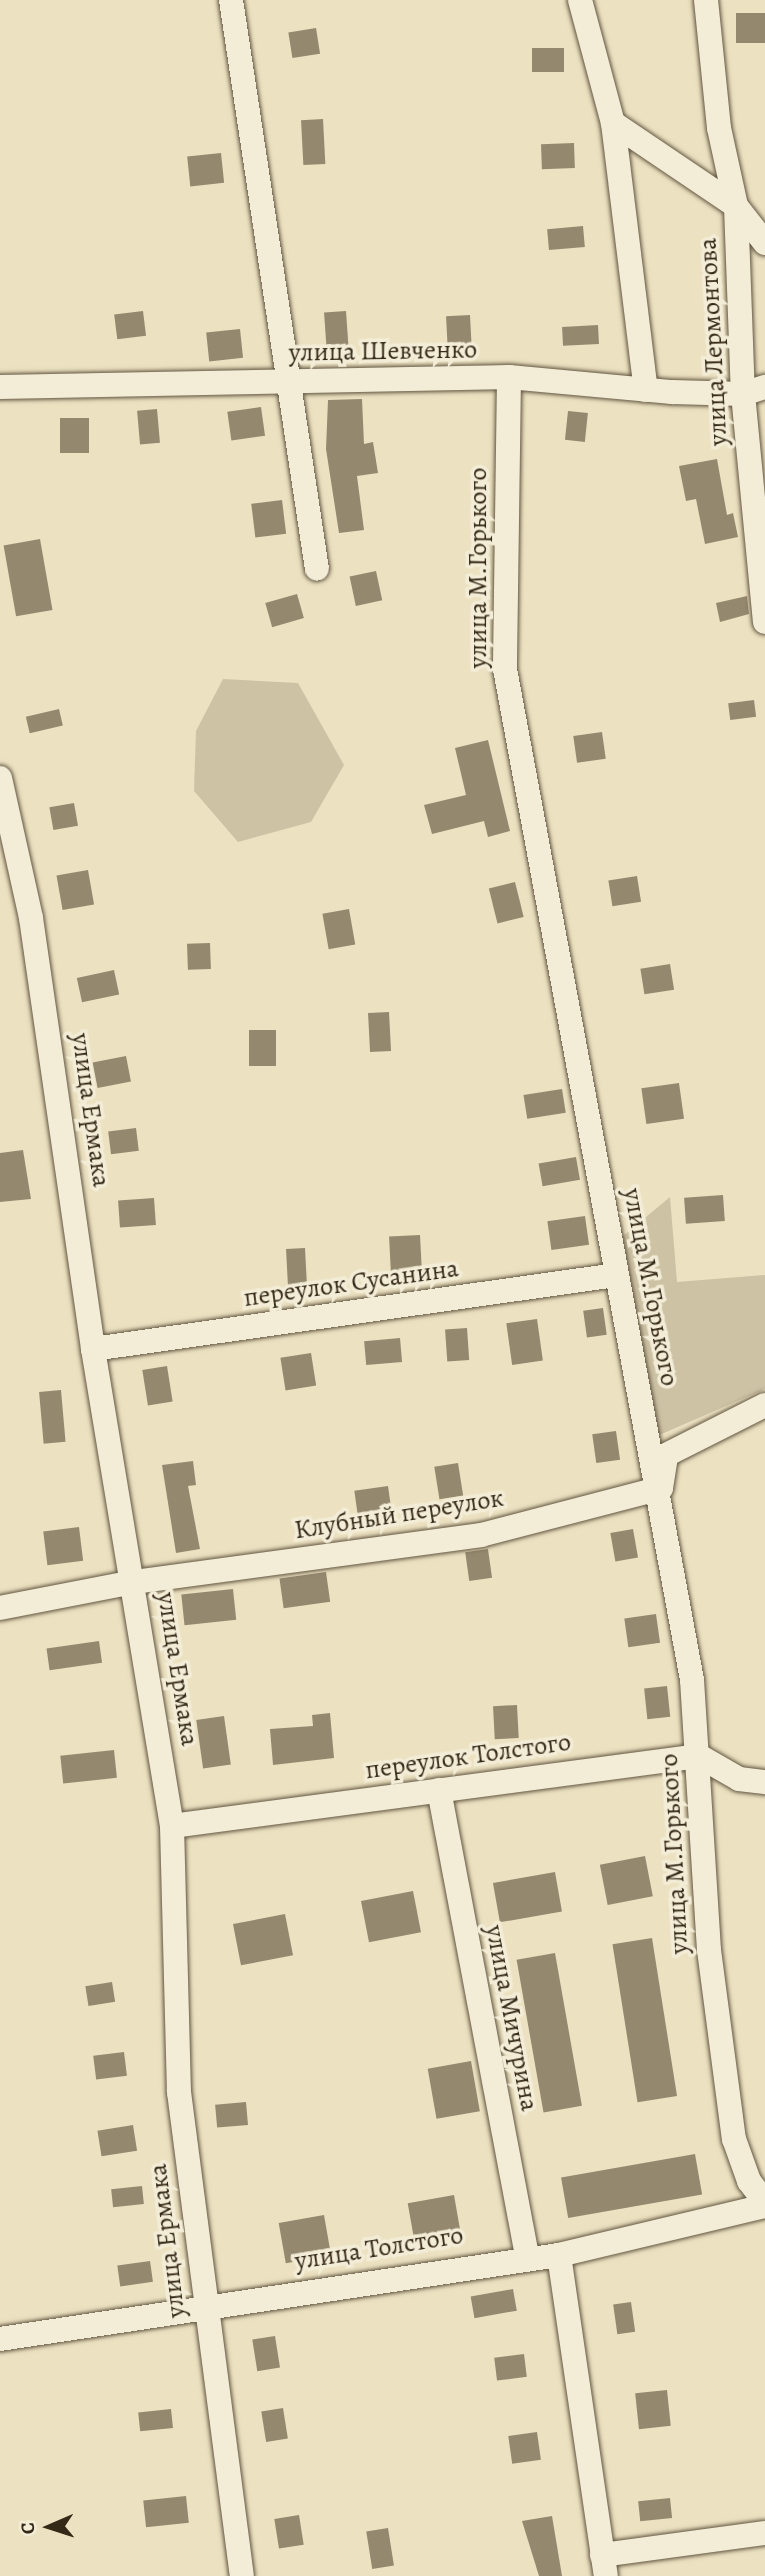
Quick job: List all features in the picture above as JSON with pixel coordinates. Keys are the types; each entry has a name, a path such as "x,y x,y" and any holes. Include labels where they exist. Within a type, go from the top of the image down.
{"street":[{"path":"231,0 317,569"},
{"path":"580,0 613,123 646,390"},
{"path":"706,0 719,128 736,206 765,243"},
{"name":"улица Лермонтова","path":"613,123 736,206 754,390 765,622"},
{"name":"улица Шевченко","path":"0,387 509,377 646,390 754,390"},
{"name":"улица М.Горького","path":"509,377 505,669 616,1275 661,1488 692,1680 699,1756 709,1950 734,2139 749,2182 765,2204"},
{"name":"улица Ермака","path":"0,778 31,918 93,1349 134,1583 172,1826 179,2092 204,2304 242,2576"},
{"name":"переулок Сусанина","path":"93,1349 616,1275"},
{"path":"661,1488 666,1455 765,1405"},
{"name":"Клубный переулок","path":"0,1608 134,1583 481,1535 661,1488"},
{"path":"699,1756 739,1779 765,1782"},
{"name":"переулок Толстого","path":"172,1826 699,1756"},
{"name":"улица Мичурина","path":"439,1790 527,2256"},
{"name":"улица Толстого","path":"0,2339 204,2304 527,2256 559,2255 765,2204"},
{"path":"559,2255 604,2565 765,2533"}],"shaded area":[{"path":"223,679 298,683 344,765 311,822 238,842 194,791 196,731"},
{"path":"670,1197 677,1282 765,1275 765,1389 657,1436 622,1237"}],"building":[{"path":"736,13 765,13 765,43 736,43"},
{"path":"316,28 320,54 292,58 288,32"},
{"path":"532,48 564,48 564,72 532,72"},
{"path":"323,119 325,164 303,165 301,120"},
{"path":"574,143 575,168 542,169 541,144"},
{"path":"221,153 224,183 190,186 187,157"},
{"path":"583,226 585,247 549,250 547,229"},
{"path":"143,311 146,336 117,339 114,315"},
{"path":"346,311 349,357 327,358 324,313"},
{"path":"470,315 472,355 448,356 446,316"},
{"path":"598,325 599,344 563,346 562,327"},
{"path":"240,329 243,358 209,361 206,333"},
{"path":"362,399 364,444 373,442 378,473 357,476 364,530 339,533 326,449 328,400"},
{"path":"261,407 265,436 231,440 227,412"},
{"path":"157,409 160,443 140,445 137,411"},
{"path":"568,411 588,413 585,442 565,440"},
{"path":"60,418 89,418 89,453 60,453"},
{"path":"717,459 727,515 733,513 738,537 705,544 696,499 686,501 679,466"},
{"path":"282,500 286,534 255,538 251,504"},
{"path":"40,539 53,610 16,616 4,545"},
{"path":"376,571 382,600 356,606 350,577"},
{"path":"297,594 304,618 272,627 265,603"},
{"path":"747,596 749,614 720,622 716,603"},
{"path":"754,700 756,717 730,720 728,703"},
{"path":"59,709 63,726 30,733 26,717"},
{"path":"602,732 606,759 577,763 573,736"},
{"path":"488,740 510,831 488,837 484,821 432,834 424,805 466,795 455,748"},
{"path":"74,803 78,826 53,830 49,807"},
{"path":"88,870 94,904 63,910 56,876"},
{"path":"637,876 641,902 612,906 608,881"},
{"path":"515,882 524,917 498,923 489,889"},
{"path":"349,909 355,944 329,949 322,914"},
{"path":"210,943 211,969 188,970 187,944"},
{"path":"670,964 674,990 644,994 640,969"},
{"path":"114,970 119,994 82,1002 77,978"},
{"path":"389,1012 391,1051 370,1052 368,1013"},
{"path":"249,1030 276,1030 276,1066 249,1066"},
{"path":"126,1056 131,1082 98,1088 93,1062"},
{"path":"679,1083 684,1119 646,1124 641,1088"},
{"path":"562,1089 566,1113 527,1119 523,1095"},
{"path":"136,1128 139,1151 111,1154 108,1131"},
{"path":"23,1150 31,1199 0,1202 0,1153"},
{"path":"576,1157 580,1180 543,1186 539,1164"},
{"path":"723,1195 725,1221 686,1224 684,1198"},
{"path":"154,1198 156,1225 120,1227 118,1201"},
{"path":"585,1216 589,1245 551,1250 547,1221"},
{"path":"420,1235 422,1272 391,1274 389,1237"},
{"path":"305,1248 307,1284 288,1285 286,1249"},
{"path":"603,1308 607,1335 587,1338 583,1311"},
{"path":"537,1319 543,1361 512,1365 506,1323"},
{"path":"467,1328 469,1360 447,1361 445,1330"},
{"path":"400,1338 402,1362 366,1365 364,1341"},
{"path":"311,1353 316,1386 286,1390 280,1358"},
{"path":"167,1366 173,1402 148,1405 142,1370"},
{"path":"61,1390 66,1442 44,1444 39,1392"},
{"path":"616,1431 620,1460 596,1463 592,1434"},
{"path":"193,1461 196,1485 188,1486 200,1549 176,1553 162,1465"},
{"path":"458,1463 463,1496 439,1499 434,1467"},
{"path":"388,1486 392,1516 359,1520 354,1491"},
{"path":"79,1527 83,1561 47,1565 43,1531"},
{"path":"633,1529 638,1558 615,1562 610,1533"},
{"path":"488,1549 492,1578 469,1581 465,1552"},
{"path":"326,1572 330,1602 284,1608 279,1579"},
{"path":"233,1589 236,1620 185,1625 181,1594"},
{"path":"656,1614 660,1643 628,1647 624,1618"},
{"path":"99,1641 102,1663 50,1670 47,1648"},
{"path":"667,1686 670,1717 647,1719 644,1688"},
{"path":"517,1705 519,1738 495,1739 493,1706"},
{"path":"330,1713 334,1758 273,1765 270,1729 313,1726 312,1715"},
{"path":"224,1716 231,1765 203,1768 196,1720"},
{"path":"114,1750 117,1778 63,1783 60,1756"},
{"path":"645,1856 653,1896 608,1905 600,1865"},
{"path":"555,1872 562,1911 500,1922 493,1883"},
{"path":"413,1891 421,1932 369,1942 361,1901"},
{"path":"285,1914 293,1955 241,1965 233,1924"},
{"path":"652,1938 677,2096 638,2102 612,1944"},
{"path":"555,1953 582,2106 544,2112 517,1960"},
{"path":"112,1982 115,2002 88,2006 85,1986"},
{"path":"124,2052 127,2076 96,2080 93,2056"},
{"path":"471,2061 480,2111 437,2119 428,2069"},
{"path":"246,2102 248,2125 217,2128 215,2105"},
{"path":"133,2125 137,2151 102,2156 97,2131"},
{"path":"695,2154 702,2194 568,2218 561,2178"},
{"path":"142,2186 144,2204 113,2207 111,2189"},
{"path":"454,2195 461,2234 415,2243 408,2203"},
{"path":"324,2215 331,2255 286,2263 279,2223"},
{"path":"150,2261 153,2282 120,2286 117,2266"},
{"path":"513,2289 517,2311 474,2318 471,2296"},
{"path":"631,2302 635,2332 617,2334 613,2305"},
{"path":"275,2336 280,2368 257,2371 252,2340"},
{"path":"524,2354 527,2377 497,2380 494,2358"},
{"path":"667,2390 671,2426 639,2429 635,2393"},
{"path":"283,2408 288,2439 266,2442 261,2411"},
{"path":"171,2409 173,2428 140,2431 138,2412"},
{"path":"537,2432 541,2460 512,2464 508,2436"},
{"path":"186,2496 189,2523 146,2527 143,2500"},
{"path":"670,2498 672,2518 640,2521 638,2501"},
{"path":"299,2515 304,2545 279,2549 274,2519"},
{"path":"552,2516 562,2576 539,2576 522,2521"},
{"path":"388,2528 394,2566 372,2569 366,2531"}]}
